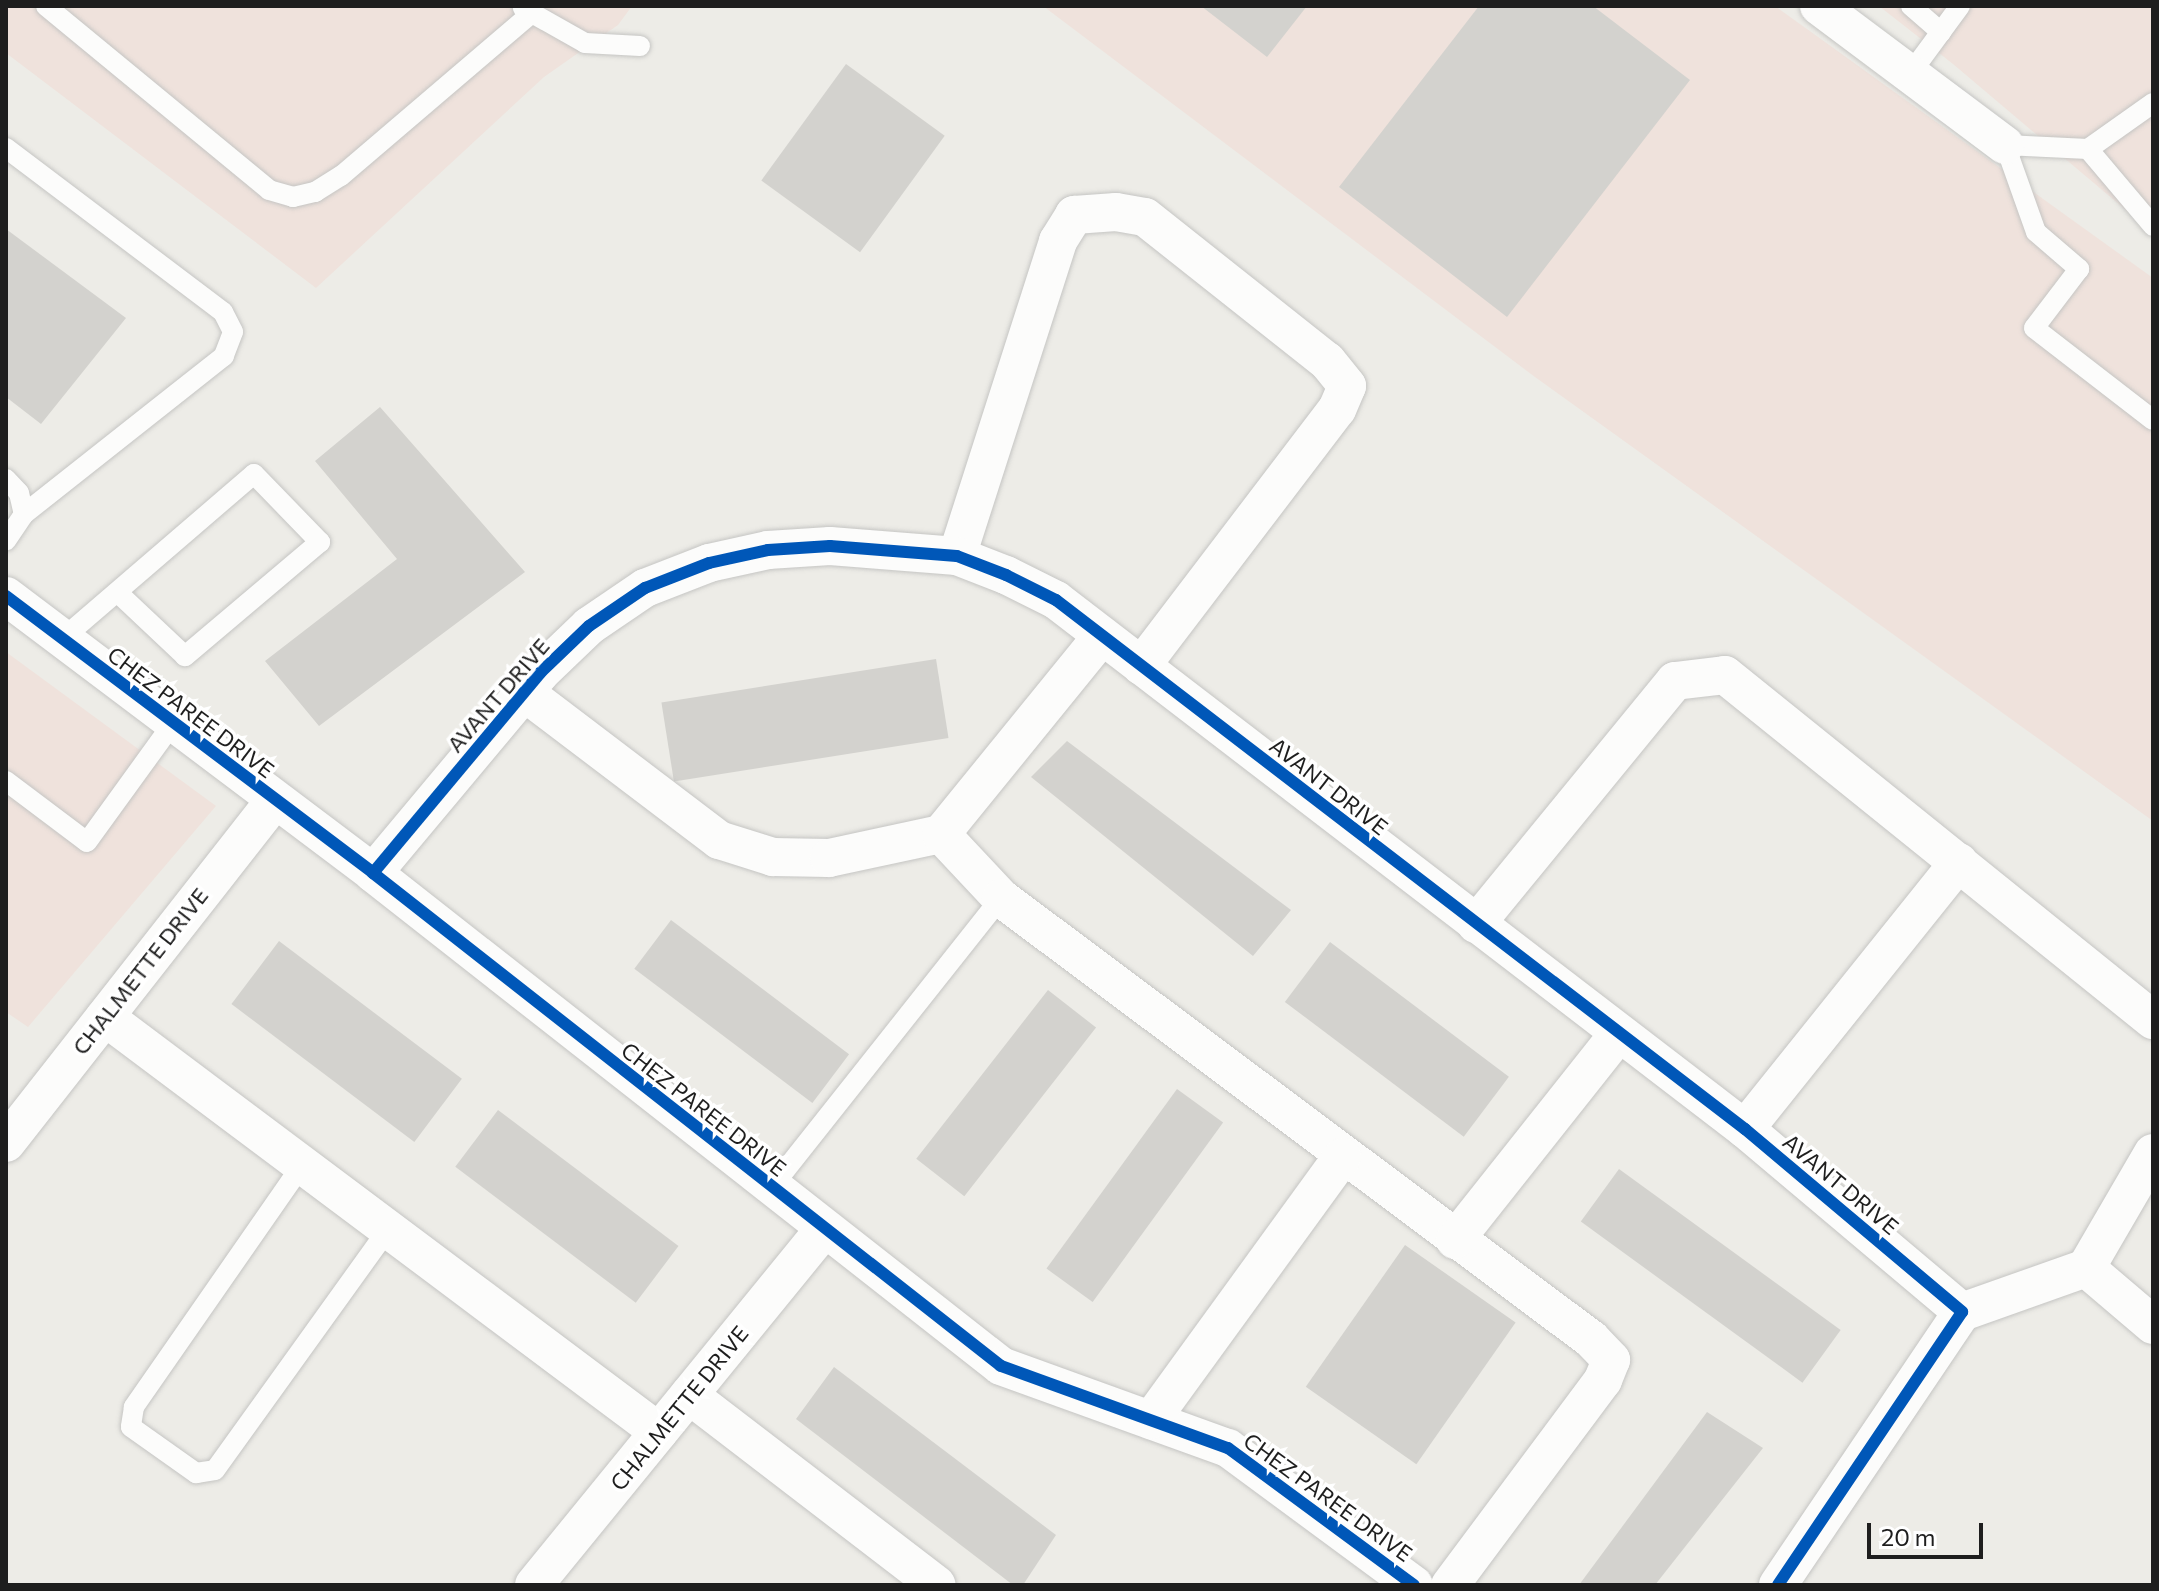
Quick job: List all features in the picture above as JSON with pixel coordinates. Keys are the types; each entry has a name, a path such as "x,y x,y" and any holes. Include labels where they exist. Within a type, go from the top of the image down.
{"street":[{"path":"1819,6 2005,145"},
{"path":"957,556 1058,241 1074,215 1116,212 1145,217 1327,361 1347,386 1337,409 1141,666"},
{"name":"AVANT DRIVE","path":"373,873 524,692 589,626 645,588 709,563 768,550 830,546 957,556 1056,600 1745,1129 1962,1312"},
{"name":"CHEZ PAREE DRIVE","path":"6,596 373,873 823,1231 1001,1366 1228,1448 1414,1585"},
{"path":"524,692 719,840 773,857 829,858 941,834 1102,636"},
{"path":"1476,924 1675,681 1699,675 1725,675 2153,1020"},
{"name":"CHALMETTE DRIVE","path":"6,1143 275,800"},
{"path":"941,834 1001,898 1342,1157 1591,1339 1611,1360 1603,1380 1450,1585"},
{"path":"1745,1129 1959,862"},
{"path":"105,1017 659,1432"},
{"path":"1455,1240 1619,1033"},
{"path":"1778,1585 1962,1312 2086,1268 2153,1153"},
{"path":"1151,1420 1342,1157"},
{"name":"CHALMETTE DRIVE","path":"534,1585 823,1231"},
{"path":"2086,1268 2153,1325"},
{"path":"689,1395 937,1585"}],"lane":[{"path":"46,6 269,190 293,197 315,192 341,176 526,10 585,43 640,46"},
{"path":"1911,6 1941,32"},
{"path":"1910,74 1960,6"},
{"path":"2153,103 2088,149 2005,145 2036,232 2079,269 2034,328 2153,420"},
{"path":"6,148 223,312 233,332 224,356 24,514 6,541"},
{"path":"2088,149 2153,226"},
{"path":"62,639 254,474 320,542 185,656 117,592"},
{"path":"6,479 19,493 24,514"},
{"path":"6,781 87,842 173,723"},
{"path":"771,1188 1001,898"},
{"path":"302,1165 134,1407 131,1427 196,1473 215,1470 388,1229"}],"shaded area":[{"path":"6,6 632,6 618,25 544,77 316,288 6,53"},
{"path":"1043,6 1775,6 2153,278 2153,821 1535,377"},
{"path":"1879,6 2153,6 2153,233 1953,64"},
{"path":"6,652 216,806 28,1027 6,1012"}],"building":[{"path":"1201,6 1307,6 1267,57"},
{"path":"1479,6 1593,6 1690,80 1507,317 1339,187"},
{"path":"846,64 945,136 860,252 761,180"},
{"path":"6,229 126,318 41,424 6,397"},
{"path":"380,407 525,572 319,726 265,661 397,559 315,461"},
{"path":"936,659 949,738 674,782 661,702"},
{"path":"1067,741 1291,910 1253,956 1031,777"},
{"path":"671,920 849,1054 812,1103 634,969"},
{"path":"279,941 462,1079 414,1142 231,1004"},
{"path":"1330,942 1509,1077 1464,1137 1285,1002"},
{"path":"1048,990 1096,1028 964,1196 916,1159"},
{"path":"1177,1089 1223,1123 1093,1302 1047,1269"},
{"path":"498,1110 678,1246 636,1303 455,1167"},
{"path":"1619,1169 1841,1330 1802,1383 1581,1222"},
{"path":"1405,1245 1516,1322 1416,1464 1306,1387"},
{"path":"834,1367 1056,1535 1023,1585 1013,1585 796,1419"},
{"path":"1707,1412 1763,1448 1655,1585 1579,1585"}],"cycle path":[{"path":"373,873 540,673 589,626 645,588 709,563 768,550 830,546 957,556 1006,575 1056,600 1745,1129 1962,1312 1778,1585"},
{"path":"6,596 373,873 1001,1366 1228,1448 1414,1585"}]}
